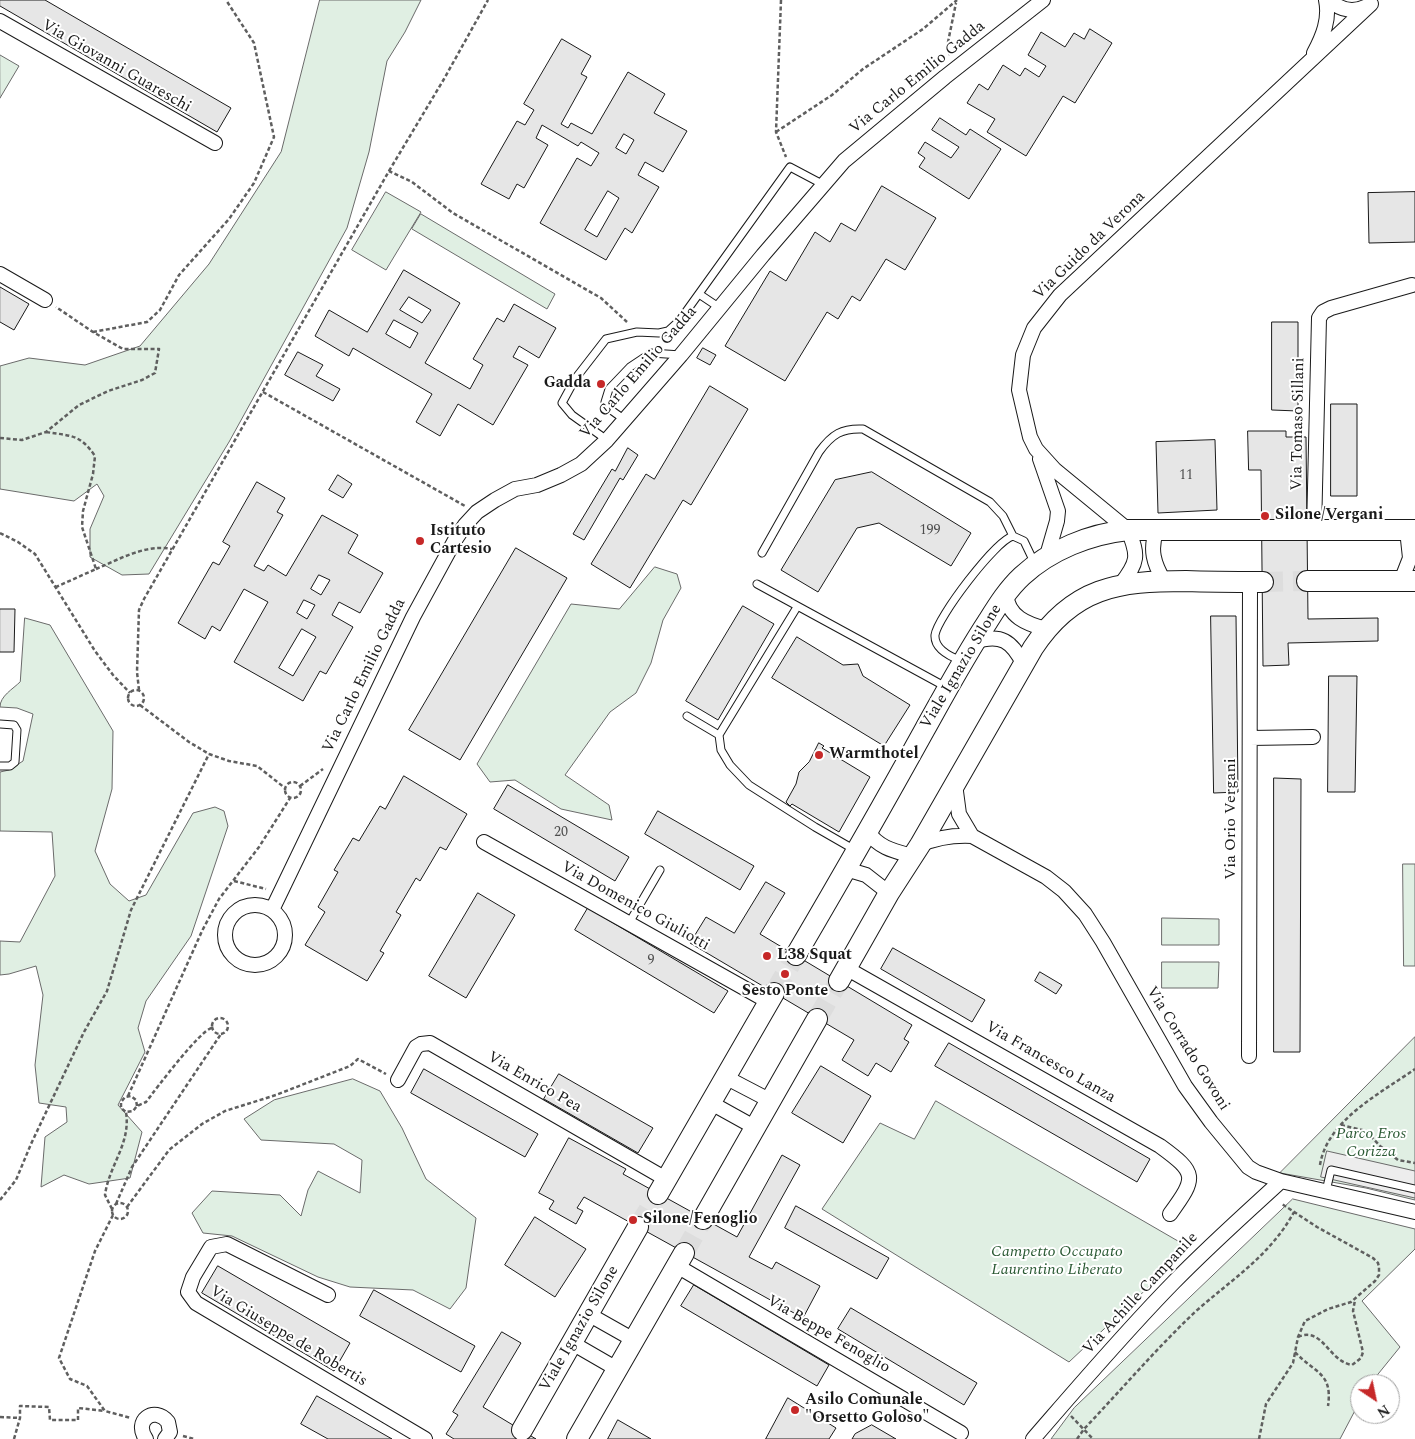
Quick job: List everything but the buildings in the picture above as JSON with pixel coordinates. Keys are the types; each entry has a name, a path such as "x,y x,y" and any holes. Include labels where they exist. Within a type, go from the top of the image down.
{"street":[{"name":"Via Carlo Emilio Gadda","path":"272,910 413,617 450,548 465,525 477,512 515,489 537,485 581,464 625,420 844,162 957,67 1043,0"},
{"name":"Via Guido da Verona","path":"1311,61 1325,28 1326,0"},
{"path":"1330,0 1336,6 1354,10 1363,8 1373,2"},
{"name":"Via Guido da Verona","path":"1128,530 1061,476 1036,449 1030,437 1018,390 1023,355 1034,328 1060,295 1373,2"},
{"name":"Via Giovanni Guareschi","path":"0,21 215,143"},
{"path":"0,274 45,300"},
{"name":"Via Tomaso Sillani","path":"1314,531 1319,318 1323,312 1330,308 1414,284"},
{"path":"1036,449 1058,510 1057,521 1041,562"},
{"path":"1121,584 1131,572 1136,554 1128,530"},
{"name":"Viale Ignazio Silone","path":"796,955 868,832 974,642 1006,594 1023,575 1041,562 1070,546 1090,538 1128,530 1411,530"},
{"path":"1157,530 1153,539 1152,550 1157,570 1164,581"},
{"path":"1307,581 1408,581 1411,530"},
{"path":"843,974 1046,629 1066,610 1104,589 1121,584 1164,581 1256,582"},
{"name":"Via Orio Vergani","path":"1249,1056 1250,738 1256,582"},
{"path":"1006,594 1009,609 1018,618 1046,629"},
{"path":"974,642 990,638 1004,640 1015,649 1024,665"},
{"path":"1250,738 1313,737"},
{"path":"955,784 959,814 972,836"},
{"path":"868,832 882,846 916,850 935,839 950,836 972,836"},
{"name":"Via Corrado Govoni","path":"972,836 1046,877 1077,904 1094,926 1177,1074 1202,1111 1248,1167 1281,1181 1415,1211"},
{"name":"Via Domenico Giuliotti","path":"484,842 629,924 772,998"},
{"path":"846,869 866,876 889,893"},
{"path":"253,905 263,906 272,910 284,926 283,946 270,961 250,964 241,961 227,947 225,938 229,919 244,907 253,905"},
{"name":"Via Francesco Lanza","path":"843,974 1151,1141 1180,1161 1189,1173 1189,1184 1170,1214"},
{"path":"662,1187 772,998"},
{"path":"703,1219 818,1019"},
{"name":"Via Enrico Pea","path":"398,1080 416,1047 421,1044 430,1043 662,1187"},
{"path":"725,1077 771,1101"},
{"path":"711,1103 756,1128"},
{"name":"Via Achille Campanile","path":"1033,1439 1181,1274 1281,1181"},
{"name":"Viale Ignazio Silone","path":"522,1430 638,1227"},
{"name":"Via Giuseppe de Robertis","path":"328,1294 226,1244 211,1248 193,1277 188,1292 196,1303 425,1439"},
{"path":"577,1439 680,1260"},
{"name":"Via Beppe Fenoglio","path":"680,1260 961,1433"},
{"path":"588,1314 634,1340"},
{"path":"572,1343 618,1369"},
{"path":"146,1439 142,1434 142,1423 145,1419 155,1414 165,1418 170,1427 170,1432 165,1439"}],"lane":[{"path":"607,440 572,415 562,403 575,379 606,339 636,332 659,333 668,331 680,320 790,167 824,185"},
{"path":"699,294 720,308"},
{"path":"625,420 611,410 605,402 609,389 630,367 651,353 681,355"},
{"path":"762,553 826,442 835,434 852,428 863,429 990,502 1003,516 1013,536 1024,542 1041,562"},
{"path":"964,661 945,653 937,644 935,635 944,617 976,569 1007,537 1013,536"},
{"path":"757,584 948,688"},
{"path":"797,607 719,735 721,750 730,765 749,785 857,851"},
{"path":"687,716 719,735"},
{"path":"0,724 14,726 17,730 15,762 10,766 0,766"},
{"path":"629,924 660,870"},
{"path":"1321,1190 1331,1170 1415,1189"}],"path":[{"path":"93,332 147,322 160,310 179,275 229,219 254,183 274,137 254,43 226,0"},
{"path":"140,705 145,698 139,690 137,672 139,610 172,549 488,0"},
{"path":"781,0 776,132 790,167"},
{"path":"776,132 832,95 864,69 923,29 957,1"},
{"path":"957,1 946,47 957,67"},
{"path":"390,171 412,182 453,214 601,298 636,332"},
{"path":"0,438 22,440 46,432 79,406 108,391 142,380 155,373 159,349 124,349 93,332 45,300"},
{"path":"263,391 477,512"},
{"path":"46,432 74,436 87,444 95,456 93,474 83,511 82,527 96,569"},
{"path":"0,533 18,542 35,554 95,651 113,675 130,693"},
{"path":"56,587 143,550 162,547 172,549"},
{"path":"139,690 134,690 130,693 128,698 130,703 135,706 140,705 189,742 209,754 229,761 257,766 285,788"},
{"path":"0,1200 16,1180 68,1067 107,991 131,910 209,754"},
{"path":"300,786 329,763 340,767"},
{"path":"293,782 300,786 300,794 296,798 290,798 285,793 288,783 293,782"},
{"path":"105,1411 87,1386 70,1379 59,1358 95,1251 113,1215 105,1195 110,1175 126,1136 126,1112 122,1108 121,1102 128,1096 202,931 219,899 259,847 290,798"},
{"path":"234,881 280,893"},
{"path":"112,1209 116,1204 132,1166 222,1034 229,1027 225,1020 218,1018 213,1022 212,1028 214,1032 222,1034"},
{"path":"126,1112 133,1111 137,1106 146,1102 192,1045 208,1028 212,1028"},
{"path":"127,1207 169,1150 202,1124 225,1111 276,1095 350,1066 358,1059 398,1080"},
{"path":"1321,1190 1321,1160 1332,1135 1352,1114 1415,1070"},
{"path":"128,1096 136,1100 137,1106"},
{"path":"1341,1125 1366,1131 1380,1146 1398,1160 1415,1163"},
{"path":"113,1215 118,1219 124,1218 128,1213 127,1207 122,1203 116,1204"},
{"path":"1258,1439 1266,1404 1293,1364 1298,1337 1305,1321 1328,1309 1356,1299 1379,1275 1378,1263 1373,1258 1317,1227 1282,1204"},
{"path":"1077,1439 1084,1429 1195,1313 1271,1246 1286,1227 1294,1212"},
{"path":"1298,1337 1305,1334 1313,1334 1319,1338 1335,1357 1344,1364 1352,1366 1363,1352 1353,1311 1356,1299"},
{"path":"1295,1352 1324,1378 1330,1392 1328,1406"},
{"path":"14,1439 20,1418 20,1406 49,1407 50,1420 78,1420 78,1408 126,1415 142,1423"},
{"path":"1062,1406 1094,1439"},
{"path":"0,1418 20,1418"}],"green space":[{"path":"320,0 421,0 405,32 387,61 369,152 347,228 229,442 149,574 122,575 90,557 90,529 104,496 97,484 74,501 0,489 0,366 29,358 85,365 140,346 209,264 281,152"},
{"path":"0,55 19,66 0,98"},
{"path":"386,192 421,212 386,270 352,250"},
{"path":"421,214 555,294 547,309 412,229"},
{"path":"655,567 677,574 681,588 663,620 651,663 636,693 610,712 565,775 609,805 612,820 561,809 515,780 490,782 477,764 571,604 619,609"},
{"path":"25,618 50,625 113,731 112,789 95,851 110,884 129,901 146,895 193,813 215,807 224,811 228,826 191,936 146,1001 138,1028 145,1052 118,1105 142,1132 130,1178 89,1184 64,1175 41,1187 45,1137 67,1122 66,1107 39,1103 35,1065 43,995 36,966 0,975 0,941 20,942 55,876 52,832 0,831 0,772 9,770 23,761 33,714 17,708 0,707 4,696 20,682"},
{"path":"1403,864 1415,864 1415,966 1404,966"},
{"path":"1162,918 1219,919 1219,945 1162,945"},
{"path":"1162,962 1219,962 1218,988 1162,988"},
{"name":"Parco Eros Corizza","path":"1415,1037 1415,1200 1366,1188 1280,1173"},
{"path":"353,1079 380,1091 402,1128 426,1179 476,1218 466,1288 450,1309 413,1290 350,1287 318,1277 232,1236 203,1233 192,1213 212,1191 280,1195 301,1216 308,1190 318,1171 360,1193 362,1160 334,1144 261,1140 244,1119 274,1100"},
{"name":"Campetto Occupato Laurentino Liberato","path":"936,1101 1190,1248 1069,1362 822,1209 880,1123 914,1139"},
{"path":"1293,1199 1415,1229 1415,1249 1362,1301 1400,1347 1378,1374 1350,1374 1350,1420 1340,1439 1051,1439 1074,1408"}],"shaded area":[{"path":"1327,1151 1415,1171 1415,1198 1321,1177"}],"tunnel":[{"path":"1263,582 1307,581"},
{"path":"774,993 796,955"},
{"path":"817,1019 839,981"},
{"path":"638,1227 658,1194"},
{"path":"684,1253 703,1219"}],"place":[{"name":"Gadda","path":"601,384"},
{"name":"Silone/Vergani","path":"1265,516"},
{"name":"Istituto Cartesio","path":"420,541"},
{"name":"Warmthotel","path":"819,755"},
{"name":"L38 Squat","path":"767,956"},
{"name":"Sesto Ponte","path":"785,974"},
{"name":"Silone/Fenoglio","path":"633,1220"},
{"name":"Asilo Comunale \"Orsetto Goloso\"","path":"795,1410"}]}
